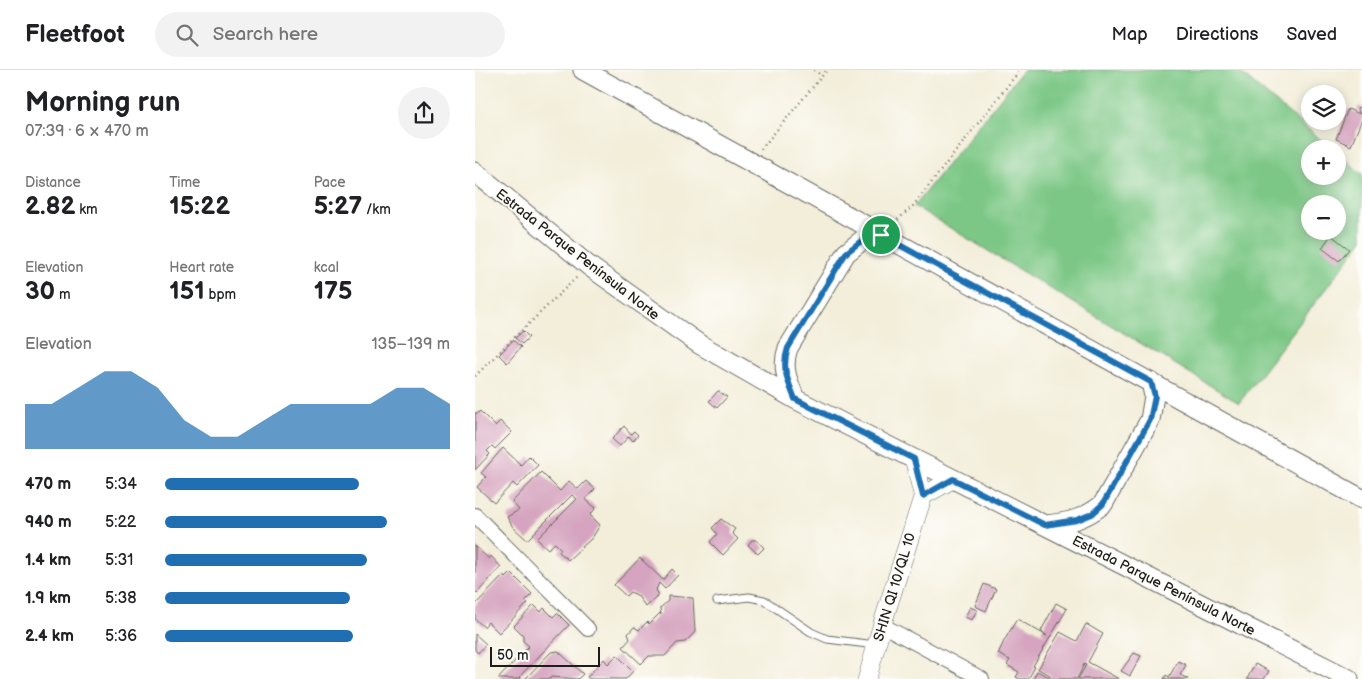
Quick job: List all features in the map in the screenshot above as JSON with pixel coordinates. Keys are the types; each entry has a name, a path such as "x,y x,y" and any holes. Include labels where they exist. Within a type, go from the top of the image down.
{"main road":[{"path":"583,70 1362,499"},
{"name":"Estrada Parque Península Norte","path":"475,172 589,266 699,344 795,399 1349,679"},
{"path":"795,399 785,373 784,360 788,348 846,253 865,238 881,235"},
{"path":"1045,525 1077,520 1092,514 1103,504 1150,420 1155,396 1151,382"}],"street":[{"path":"914,459 923,496 953,479"},
{"name":"SHIN QI 10/QL 10","path":"867,679 881,625 923,496"},
{"path":"475,515 588,629"},
{"path":"881,625 982,679"}],"lane":[{"path":"717,601 749,597 764,600 811,632 827,639 876,645"}],"path":[{"path":"814,70 821,76"},
{"path":"750,162 827,70"},
{"path":"881,235 913,206 1020,70"},
{"path":"475,376 589,266"}],"green space":[{"path":"1023,70 1237,70 1301,123 1301,130 1309,130 1321,140 1301,140 1301,185 1346,185 1346,160 1362,174 1362,241 1239,403 914,206"}],"building":[{"path":"1362,106 1362,119 1351,146 1346,144 1346,140 1336,139 1340,130 1346,130 1346,114 1348,109 1360,114 1357,108"},
{"path":"1328,240 1337,240 1349,249 1339,261 1322,248"},
{"path":"523,331 529,337 522,344 515,338"},
{"path":"513,340 521,347 507,363 499,355"},
{"path":"718,391 727,397 717,408 709,401"},
{"path":"480,411 495,426 500,421 512,432 495,449 492,446 487,451 490,454 475,470 475,412 477,414"},
{"path":"624,426 631,434 634,431 638,435 633,441 629,436 620,446 612,439"},
{"path":"503,448 521,465 529,456 538,465 517,487 513,483 494,503 477,487 486,477 481,473"},
{"path":"541,472 560,491 569,481 578,489 586,481 595,489 585,499 596,508 590,515 600,525 592,538 568,560 559,552 561,549 555,543 548,549 537,539 577,499 572,495 527,540 513,527 507,517 519,510 512,502"},
{"path":"721,519 735,529 732,533 738,539 723,555 710,542 717,534 712,528"},
{"path":"752,540 757,540 764,548 758,554 748,545"},
{"path":"475,546 489,559 491,556 501,567 477,593 475,591"},
{"path":"640,558 663,580 672,569 678,575 665,589 659,583 656,590 659,595 646,607 637,595 630,592 626,596 614,585"},
{"path":"511,573 532,594 525,601 528,603 499,633 488,622 484,627 475,619 475,605 503,576 506,578"},
{"path":"984,584 996,589 986,611 975,606"},
{"path":"668,596 693,598 695,632 685,642 677,643 665,656 649,656 641,664 623,647 630,639 628,634 634,627 639,630 647,622 649,624 660,613 661,615 660,608 668,601"},
{"path":"1056,603 1067,609 1033,666 1035,667 1028,679 1016,677 1019,672 1007,665 1010,660 998,654 1004,641 1017,619 1047,636 1041,631"},
{"path":"534,605 541,612 544,608 553,617 557,613 569,625 519,677 521,679 498,679 529,646 523,641 523,635 514,626"},
{"path":"970,607 977,610 972,620 965,617"},
{"path":"1086,624 1103,634 1088,662 1119,679 1078,679 1086,665 1084,664 1077,679 1033,679 1037,671 1049,677 1050,675 1038,669 1060,632 1077,641"},
{"path":"475,634 486,644 478,653 475,650"},
{"path":"558,651 583,674 578,679 551,677 550,679 525,679 551,652"},
{"path":"1134,653 1141,656 1130,676 1121,671"},
{"path":"617,655 633,671 626,679 590,679 587,677 604,659 608,664"},
{"path":"1178,661 1186,665 1180,675 1188,679 1164,679 1166,675 1169,677"},
{"path":"1255,664 1269,671 1264,679 1247,679"}],"route":[{"path":"881,235 1151,382 1155,396 1150,420 1103,504 1092,514 1063,524 1045,525 953,479 923,496 914,459 795,399 785,373 784,360 788,348 846,253 856,243 865,238 881,235"}]}
